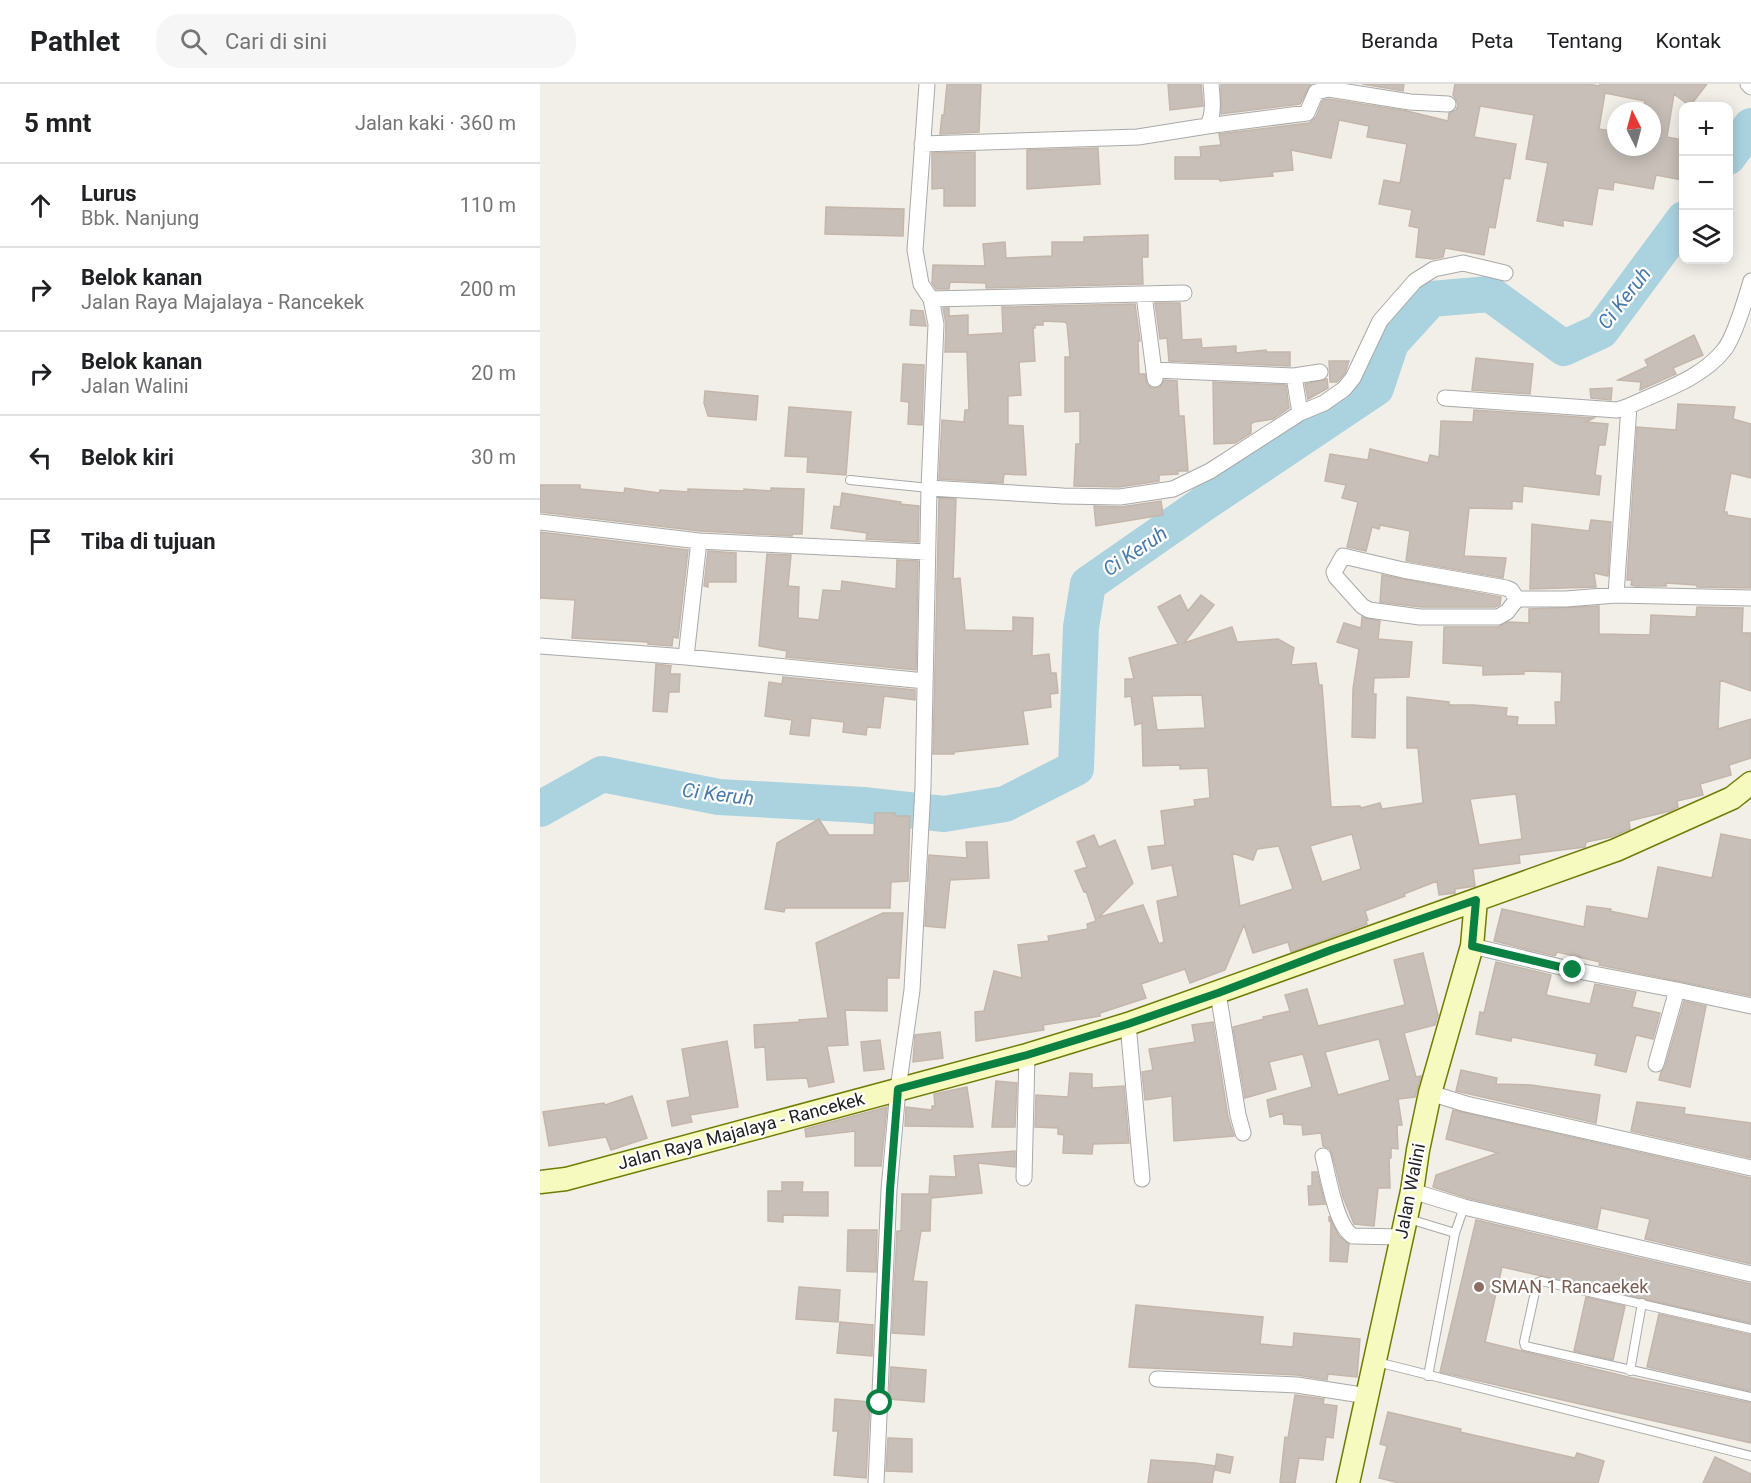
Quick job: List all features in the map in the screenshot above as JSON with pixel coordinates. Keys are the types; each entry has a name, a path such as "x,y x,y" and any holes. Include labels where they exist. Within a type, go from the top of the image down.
{"main road":[{"name":"Jalan Raya Majalaya - Rancekek","path":"540,1182 566,1179 1027,1055 1128,1024 1616,850 1732,798 1751,783"},
{"name":"Jalan Walini","path":"1351,1482 1430,1094 1472,946 1476,900"}],"street":[{"path":"876,1483 890,1190 898,1089 912,990 921,818 927,552 936,324 931,299 921,284 915,250 927,84"},
{"path":"1207,126 1211,120 1213,105 1211,84"},
{"path":"922,144 1138,137 1269,117 1298,116 1307,113 1316,92 1329,89 1410,102 1448,104"},
{"path":"929,488 1108,497 1173,489 1210,471 1300,413 1324,403 1344,389 1353,378 1380,321 1415,281 1434,268 1463,263 1505,273"},
{"path":"1445,398 1617,410 1629,406 1702,371 1725,349 1745,302 1751,281"},
{"path":"931,299 1144,296 1184,293"},
{"path":"1144,296 1155,375 1294,376 1320,372"},
{"path":"1294,376 1300,413"},
{"path":"1616,595 1629,406"},
{"path":"540,522 699,541 927,552"},
{"path":"686,657 699,541"},
{"path":"1343,556 1404,570 1506,588 1517,599 1507,612 1498,617 1420,617 1369,610 1362,606 1334,572 1343,556"},
{"path":"1517,599 1566,599 1616,595 1751,598"},
{"path":"540,646 686,657 925,681"},
{"path":"1472,946 1573,970 1751,1006"},
{"path":"1656,1064 1677,990"},
{"path":"1218,993 1243,1133"},
{"path":"1128,1024 1142,1179"},
{"path":"1024,1178 1027,1055"},
{"path":"1430,1094 1498,1112 1751,1168"},
{"path":"1323,1156 1337,1210 1347,1233 1353,1236 1403,1228"},
{"path":"1412,1191 1464,1207 1751,1274"},
{"path":"1157,1378 1297,1385 1368,1396"}],"lane":[{"path":"850,480 929,488"},
{"path":"1428,1376 1455,1233 1464,1207"},
{"path":"1403,1228 1455,1233"},
{"path":"1751,1329 1541,1281 1537,1283 1524,1342 1526,1346 1751,1397"},
{"path":"1630,1371 1642,1303"},
{"path":"1376,1362 1751,1456"}],"building":[{"path":"947,84 981,84 979,132 940,134"},
{"path":"1168,84 1201,84 1203,106 1170,110"},
{"path":"1221,84 1311,84 1300,104 1221,114"},
{"path":"1362,84 1404,84 1403,91"},
{"path":"1455,84 1589,84 1599,86 1600,84 1707,84 1693,102 1685,102 1674,94 1667,137 1679,139 1679,179 1656,175 1653,189 1614,182 1613,190 1598,188 1592,225 1563,220 1563,226 1537,221 1548,163 1526,159 1534,115 1480,106 1474,137 1516,144 1510,179 1504,178 1495,228 1489,227 1484,255 1445,248 1443,257 1433,259 1416,257 1419,228 1409,226 1412,210 1379,204 1384,180 1400,183 1407,144 1367,137 1369,126 1339,120 1331,158 1291,150 1293,170 1272,172 1273,176 1220,181 1219,179 1175,179 1175,157 1201,157 1200,147 1221,145 1219,134 1309,123 1316,117 1323,100 1407,111 1448,121 1449,113 1456,110 1458,105 1453,95"},
{"path":"1098,148 1100,184 1027,189 1027,150"},
{"path":"975,152 975,206 944,206 944,188 932,189 932,153"},
{"path":"826,207 904,209 903,236 825,234"},
{"path":"1148,235 1148,257 1142,257 1143,284 986,288 986,283 950,282 949,289 936,289 932,283 933,265 985,266 983,244 1005,242 1006,258 1052,256 1052,242 1084,242 1084,237"},
{"path":"1155,303 1180,303 1182,340 1201,339 1202,348 1236,346 1236,353 1266,350 1266,352 1290,352 1290,366 1169,361 1167,338 1160,339"},
{"path":"1135,304 1140,341 1138,341 1139,374 1145,374 1147,384 1152,388 1160,387 1164,380 1177,381 1179,416 1184,416 1188,471 1159,475 1159,481 1119,487 1074,486 1076,444 1080,444 1080,411 1065,412 1065,357 1070,357 1067,324 1043,321 1043,325 1035,325 1033,328 1035,361 1019,362 1021,395 1008,396 1008,425 1023,426 1026,475 1004,474 1003,483 939,479 942,420 964,422 965,410 969,410 967,352 945,352 946,324 943,308 949,308 949,316 968,315 968,335 1003,333 1002,307"},
{"path":"911,310 923,311 926,326 910,325"},
{"path":"1694,335 1703,355 1673,368 1676,374 1640,390 1641,382 1618,380 1648,366 1645,360"},
{"path":"1476,358 1533,364 1530,394 1472,390"},
{"path":"1329,361 1349,361 1345,373 1337,382 1330,382"},
{"path":"903,364 924,365 922,425 908,424 909,402 901,401"},
{"path":"1327,379 1328,388 1308,399 1305,384"},
{"path":"1213,382 1286,385 1289,408 1273,419 1254,422 1251,424 1251,433 1235,443 1214,444"},
{"path":"1612,388 1611,400 1591,398 1590,389"},
{"path":"705,391 758,396 756,420 708,416 704,403"},
{"path":"1678,404 1735,407 1733,419 1751,424 1751,478 1731,473 1724,512 1727,512 1727,515 1751,519 1751,588 1697,587 1697,585 1666,583 1666,586 1635,586 1631,585 1632,580 1627,580 1637,427 1676,430"},
{"path":"789,407 851,412 846,475 807,472 808,457 785,456"},
{"path":"1474,410 1594,418 1586,422 1608,424 1605,445 1599,445 1595,475 1601,476 1599,495 1523,486 1522,502 1512,501 1512,509 1469,508 1464,556 1506,558 1503,578 1406,561 1410,531 1380,525 1379,529 1372,527 1366,551 1347,547 1358,502 1342,498 1346,485 1325,481 1330,454 1368,460 1370,449 1428,463 1430,455 1439,457 1441,421 1473,422"},
{"path":"540,485 580,485 580,489 624,493 625,488 659,493 660,490 688,492 688,489 771,491 771,488 804,489 802,534 792,534 792,536 700,531 540,512"},
{"path":"842,493 919,506 918,542 866,539 867,533 831,528 834,506 840,507"},
{"path":"939,498 956,499 953,579 960,578 965,630 1013,631 1013,617 1033,618 1032,656 1049,654 1051,673 1056,673 1058,693 1050,694 1051,707 1023,711 1028,744 954,752 954,754 933,754"},
{"path":"1161,501 1163,515 1096,526 1094,506 1121,507"},
{"path":"1591,520 1611,522 1608,576 1594,573 1596,587 1530,589 1532,524 1589,531"},
{"path":"540,532 688,550 678,638 673,637 672,646 648,644 648,642 572,638 575,600 540,598"},
{"path":"708,551 736,553 736,582 708,582 708,587 704,586"},
{"path":"767,554 791,555 788,586 799,587 798,618 819,620 823,590 841,591 842,581 896,589 897,560 918,561 916,670 786,657 787,651 759,646"},
{"path":"1382,575 1501,597 1500,605 1495,607 1421,607 1380,602"},
{"path":"1180,595 1188,611 1201,595 1214,605 1184,643 1232,627 1237,642 1278,639 1294,648 1291,665 1316,663 1319,685 1322,685 1331,807 1360,806 1361,808 1380,803 1382,809 1423,803 1418,748 1407,748 1407,697 1449,702 1449,705 1507,708 1506,716 1518,717 1517,725 1556,725 1555,702 1561,702 1562,672 1524,671 1524,674 1483,675 1483,666 1443,663 1444,627 1498,627 1508,622 1529,623 1529,609 1599,606 1599,634 1650,635 1651,615 1696,617 1697,607 1743,608 1742,633 1751,633 1751,691 1720,680 1718,729 1751,719 1751,758 1729,765 1731,775 1700,784 1703,795 1677,801 1678,807 1670,811 1629,821 1630,829 1611,837 1586,842 1585,847 1519,855 1520,863 1473,869 1475,886 1455,889 1455,893 1439,895 1437,881 1365,911 1367,924 1291,952 1288,942 1253,953 1244,925 1225,970 1190,983 1185,969 1141,984 1146,998 1100,1013 1100,1016 1043,1025 1044,1030 976,1041 975,1012 984,1011 994,971 1022,978 1018,945 1049,941 1048,936 1088,929 1087,924 1096,921 1086,891 1084,892 1075,871 1087,867 1077,842 1094,835 1099,847 1115,840 1133,883 1099,917 1143,905 1159,944 1164,942 1157,901 1178,896 1172,865 1152,869 1148,847 1165,845 1161,811 1195,806 1194,800 1210,798 1208,768 1180,769 1180,765 1143,766 1142,723 1135,725 1131,696 1125,697 1125,679 1134,679 1129,658 1178,644 1158,607","holes":["1202,695 1205,728 1157,730 1152,696","1516,794 1522,839 1479,845 1470,799","1352,834 1361,869 1322,882 1310,846","1279,846 1293,889 1240,906 1232,853 1253,860 1257,849"]},
{"path":"1362,617 1380,621 1378,639 1412,642 1409,677 1374,678 1375,738 1352,737 1353,689 1359,649 1337,642 1344,623 1361,628"},
{"path":"656,664 671,666 670,674 680,674 679,692 669,692 667,712 653,711"},
{"path":"783,677 915,690 915,700 884,696 880,728 867,727 866,735 843,732 844,722 811,718 809,736 790,734 792,720 765,716 769,682 782,684"},
{"path":"875,813 910,816 908,881 891,882 890,908 785,908 784,912 765,909 777,843 819,819 829,835 874,835"},
{"path":"1721,834 1751,840 1751,996 1599,965 1600,962 1557,952 1555,956 1494,941 1502,909 1584,927 1587,906 1611,909 1610,911 1648,919 1658,867 1712,878"},
{"path":"966,842 987,842 989,878 950,880 945,928 925,926 929,855 967,858"},
{"path":"883,913 903,913 899,978 887,978 887,1011 845,1010 848,1045 827,1046 834,1082 809,1087 807,1078 767,1080 765,1047 755,1048 754,1025 828,1018 816,943"},
{"path":"1423,953 1438,1015 1435,1025 1404,1033 1416,1077 1421,1076 1415,1097 1398,1099 1402,1125 1397,1125 1398,1149 1391,1148 1390,1188 1378,1188 1374,1226 1354,1224 1343,1197 1332,1154 1330,1149 1323,1146 1321,1133 1303,1135 1302,1125 1284,1124 1283,1113 1270,1117 1267,1100 1312,1087 1303,1054 1269,1062 1276,1089 1245,1098 1233,1027 1290,1011 1285,995 1307,989 1318,1026 1405,1005 1394,960","holes":["1379,1039 1390,1080 1338,1095 1325,1052"]},
{"path":"1496,962 1551,975 1546,995 1590,1004 1595,984 1636,992 1632,1007 1660,1013 1653,1039 1636,1035 1626,1072 1595,1065 1597,1054 1512,1037 1511,1041 1476,1034 1480,1012 1484,1013"},
{"path":"1684,1001 1706,1006 1690,1087 1659,1080"},
{"path":"1213,1022 1228,1117 1234,1136 1174,1141 1172,1096 1145,1100 1142,1072 1153,1070 1149,1049 1195,1042 1192,1025"},
{"path":"940,1032 943,1058 913,1062 915,1035"},
{"path":"880,1040 884,1069 864,1071 861,1042"},
{"path":"727,1041 738,1107 690,1115 692,1122 672,1126 667,1101 690,1097 682,1049"},
{"path":"1461,1070 1497,1078 1496,1084 1531,1085 1600,1095 1596,1123 1456,1091"},
{"path":"1070,1073 1092,1074 1092,1088 1124,1086 1129,1143 1093,1144 1092,1154 1063,1153 1064,1135 1058,1134 1058,1128 1035,1127 1036,1095 1068,1097"},
{"path":"996,1081 1017,1083 1015,1127 992,1127"},
{"path":"967,1087 973,1127 905,1126 906,1107 932,1110 932,1106 935,1106 934,1094"},
{"path":"632,1096 647,1138 611,1150 606,1137 549,1146 543,1112 604,1103 605,1105"},
{"path":"1637,1102 1685,1108 1684,1114 1751,1123 1751,1158 1631,1131"},
{"path":"887,1107 881,1166 855,1166 855,1131 806,1137 805,1129"},
{"path":"1453,1110 1751,1178 1751,1264 1645,1239 1650,1219 1601,1208 1597,1228 1467,1198 1433,1187 1436,1175 1498,1153 1446,1139"},
{"path":"1015,1151 1015,1167 978,1163 982,1193 931,1198 930,1231 921,1231 913,1281 927,1282 924,1335 892,1333 897,1231 901,1231 902,1194 929,1194 930,1176 956,1177 954,1156"},
{"path":"1312,1172 1317,1172 1325,1204 1309,1205 1308,1186 1312,1186"},
{"path":"782,1182 803,1182 802,1192 828,1192 828,1216 783,1215 783,1222 768,1221 768,1191 782,1191"},
{"path":"1329,1216 1339,1236 1349,1244 1347,1262 1330,1261 1331,1222"},
{"name":"SMAN 1 Rancaekek","path":"1476,1220 1751,1284 1751,1323 1502,1267 1485,1342 1628,1377 1751,1403 1751,1443 1440,1372"},
{"path":"848,1230 877,1230 876,1272 847,1271"},
{"path":"799,1287 840,1290 838,1322 796,1319"},
{"path":"1586,1297 1625,1306 1613,1360 1574,1351"},
{"path":"1136,1305 1263,1317 1260,1344 1293,1347 1294,1333 1360,1339 1357,1377 1328,1374 1327,1380 1297,1375 1129,1367"},
{"path":"1659,1314 1751,1335 1751,1391 1647,1367"},
{"path":"840,1322 873,1325 872,1356 837,1353"},
{"path":"891,1367 926,1370 924,1402 889,1399"},
{"path":"1295,1395 1324,1399 1323,1404 1337,1406 1333,1438 1326,1437 1323,1460 1299,1458 1295,1483 1280,1483 1285,1437 1288,1438"},
{"path":"835,1399 870,1402 866,1478 834,1475 838,1431 833,1431"},
{"path":"1388,1412 1461,1429 1460,1432 1575,1458 1577,1453 1604,1461 1598,1483 1399,1483 1379,1478 1387,1446 1380,1444"},
{"path":"888,1438 912,1439 912,1472 886,1471"},
{"path":"1217,1454 1233,1457 1230,1473 1215,1470"},
{"path":"1715,1457 1751,1474 1751,1483 1703,1483"},
{"path":"1151,1460 1215,1466 1212,1483 1148,1483"}],"waterway":[{"name":"Ci Keruh","path":"1729,156 1751,126"},
{"name":"Ci Keruh","path":"540,809 602,774 719,797 863,805 944,814 1005,804 1076,768 1081,627 1088,584 1376,388 1391,343 1431,299 1490,294 1564,348 1601,331 1679,226"}],"place":[{"name":"SMAN 1 Rancaekek","path":"1479,1287"}],"route":[{"path":"880,1403 890,1190 898,1089 1027,1055 1128,1024 1476,900 1472,946 1573,970"}]}
